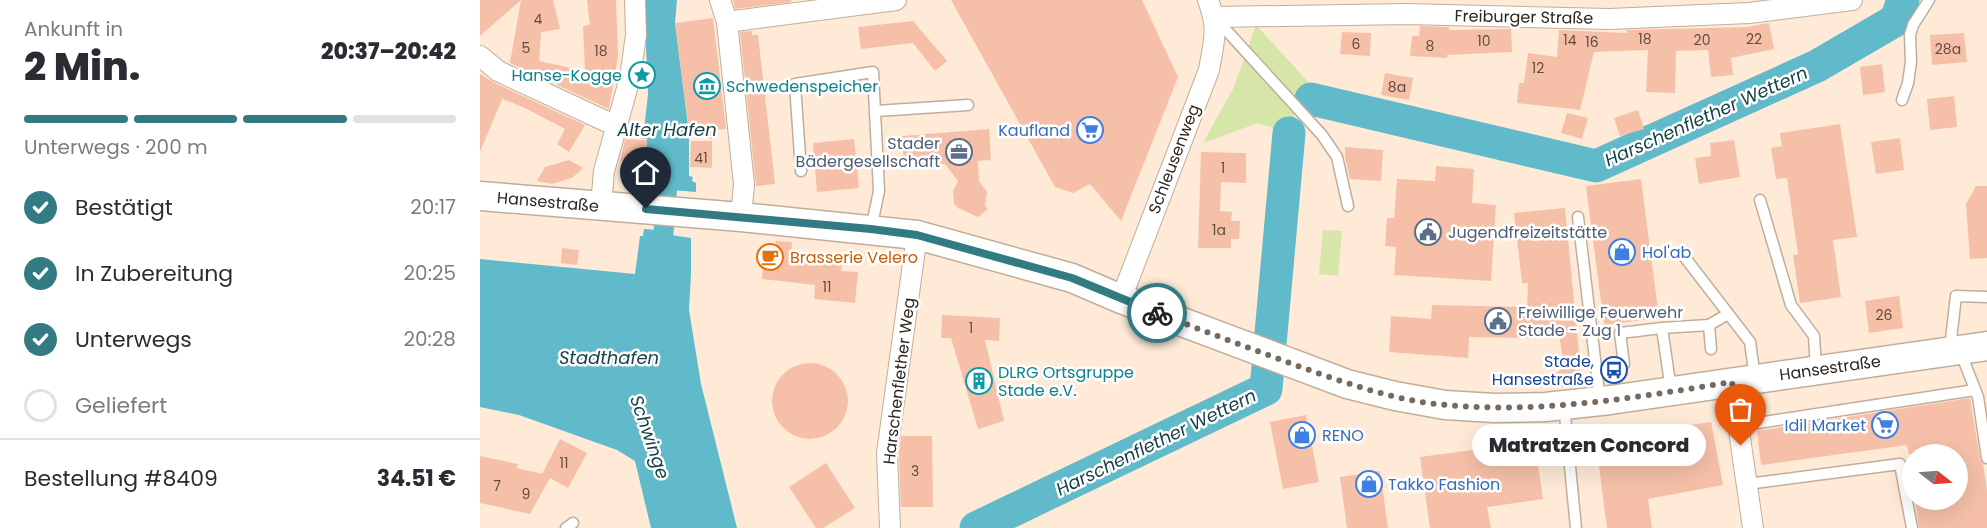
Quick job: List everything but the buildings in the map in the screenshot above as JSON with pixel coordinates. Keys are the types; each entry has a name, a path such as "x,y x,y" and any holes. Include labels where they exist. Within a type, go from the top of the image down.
{"main road":[{"name":"Hansestraße","path":"480,196 741,217 917,235 1072,278 1121,299 1347,384 1445,405 1494,408 1564,405 1671,392 1987,346"}],"street":[{"path":"601,207 604,171 630,78 636,35 635,0"},
{"path":"720,0 727,22 744,184 741,217"},
{"path":"727,22 853,3 896,0"},
{"name":"Freiburger Straße","path":"1211,8 1609,19 1745,6 1852,0"},
{"name":"Schleusenweg","path":"1121,299 1209,70 1216,33 1211,8"},
{"path":"480,57 498,71 616,126"},
{"name":"Harschenflether Weg","path":"890,528 887,453 917,235"},
{"path":"1743,380 1738,426 1753,528"}],"lane":[{"path":"1902,100 1910,73 1910,35 1929,0"},
{"path":"1211,8 1327,142 1337,157 1348,206"},
{"path":"801,171 795,84 873,72 879,190 871,229"},
{"path":"876,111 968,105"},
{"path":"1760,200 1791,305 1814,336 1816,370"},
{"path":"1578,217 1600,401"},
{"path":"1683,255 1750,342 1743,380"},
{"path":"1987,297 1956,296 1954,350 1978,397 1987,458"},
{"path":"1624,364 1620,333 1708,325 1728,314"},
{"path":"1708,325 1711,349"},
{"path":"1662,328 1671,392"},
{"path":"1738,426 1975,390"},
{"path":"1564,405 1576,528"},
{"path":"1747,484 1900,464 1912,528"}],"green space":[{"path":"1256,25 1321,96 1310,93 1283,131 1258,123 1203,143 1234,87"},
{"path":"1323,230 1342,231 1338,276 1319,274"}],"water":[{"name":"Alter Hafen","path":"644,0 677,0 675,23 689,133 689,176 693,177 692,181 696,183 696,192 648,188 647,139 643,139 648,94"},
{"name":"Stadthafen","path":"644,229 658,230 658,237 670,238 671,235 691,238 689,310 701,384 737,528 651,528 635,461 617,450 519,415 480,407 480,259 635,274 640,236 643,236"}],"waterway":[{"name":"Harschenflether Wettern","path":"1311,99 1596,166 1817,66 1896,20 1903,0"},
{"name":"Harschenflether Wettern","path":"976,528 1266,389 1289,133"},
{"name":"Schwinge","path":"661,264 669,165"}],"way so far":[{"path":"1157,313 1347,384 1445,405 1494,408 1546,407 1642,396 1732,382 1741,446"}],"place":[{"name":"Hanse-Kogge","path":"642,75"},
{"name":"Schwedenspeicher","path":"707,86"},
{"name":"Kaufland","path":"1090,130"},
{"name":"Stader Bädergesellschaft","path":"959,152"},
{"name":"Jugendfreizeitstätte","path":"1428,232"},
{"name":"Hol'ab","path":"1622,252"},
{"name":"Brasserie Velero","path":"770,257"},
{"name":"Freiwillige Feuerwehr Stade - Zug 1","path":"1498,321"},
{"name":"Stade, Hansestraße","path":"1614,370"},
{"name":"DLRG Ortsgruppe Stade e.V.","path":"979,381"},
{"name":"Idil Market","path":"1885,425"},
{"name":"RENO","path":"1302,435"},
{"name":"Matratzen Concord","path":"1741,446"},
{"name":"Takko Fashion","path":"1369,484"}],"route":[{"path":"646,209 917,235 1072,278 1157,313"}]}
